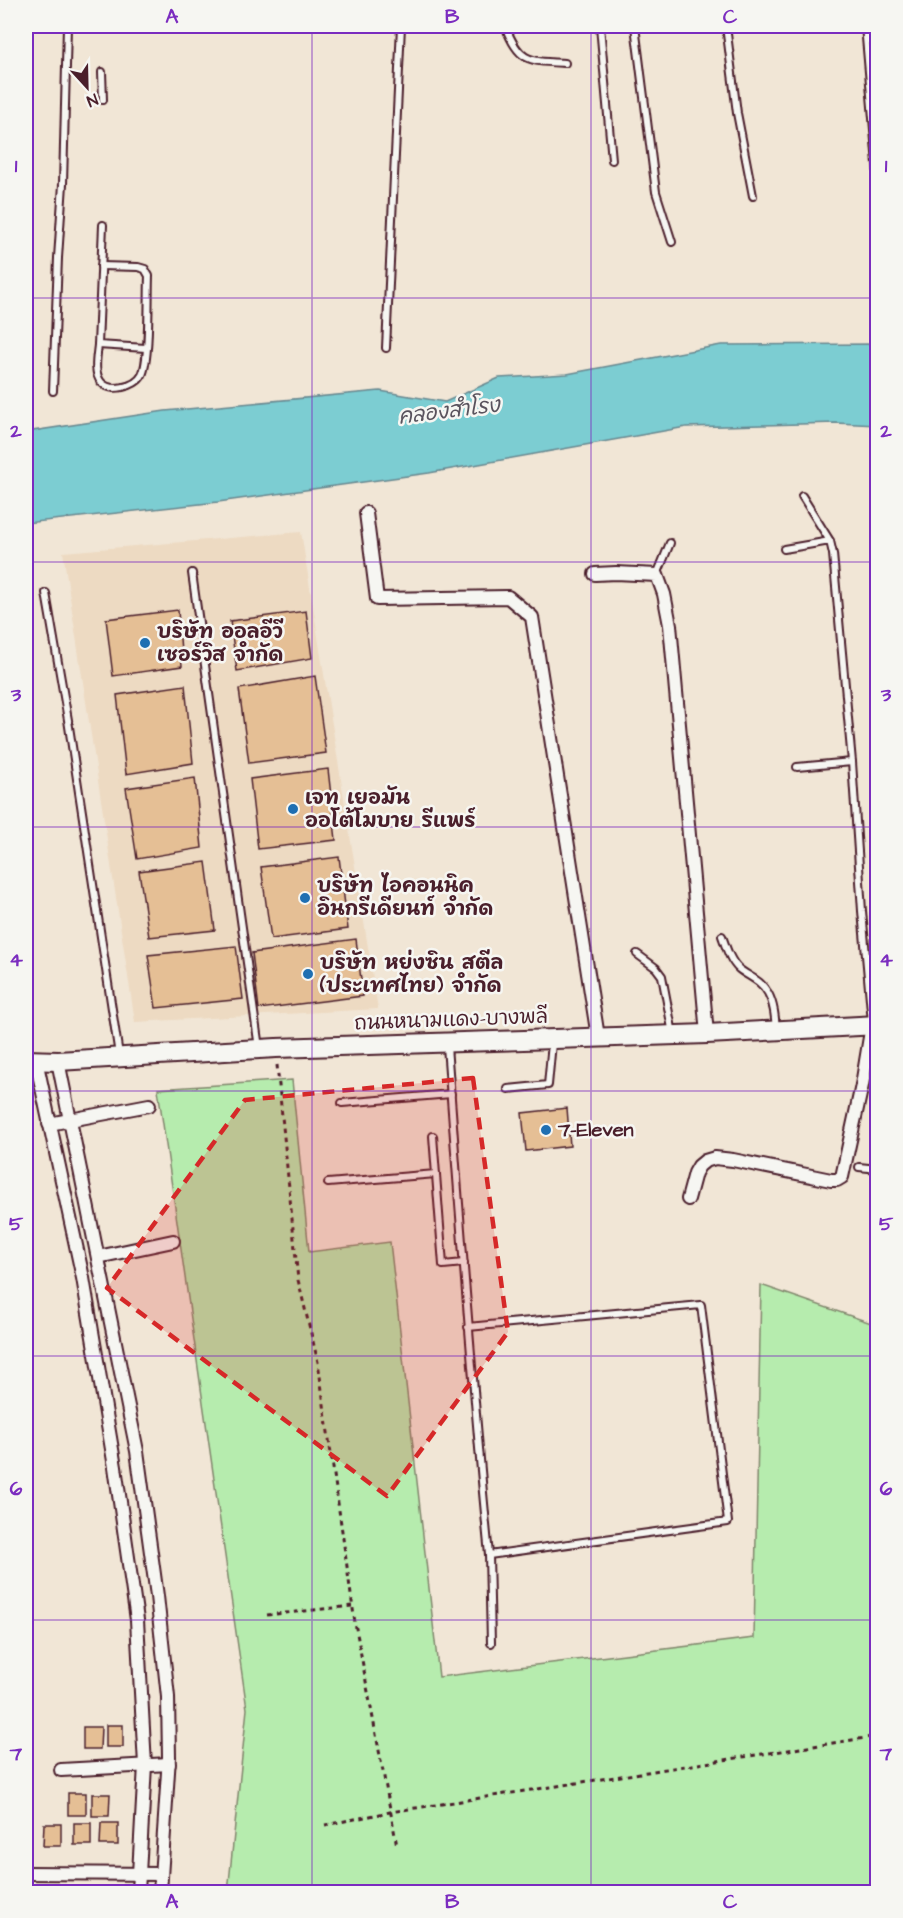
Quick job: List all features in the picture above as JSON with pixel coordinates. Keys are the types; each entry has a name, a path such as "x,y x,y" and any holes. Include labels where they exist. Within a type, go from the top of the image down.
{"main road":[{"name":"ถนนหนามแดง-บางพลี","path":"31,1060 58,1061 267,1048 707,1034 875,1025"}],"street":[{"path":"366,513 377,599 508,597 532,617 598,1037"},
{"path":"595,574 657,575 664,594 670,624 707,1034"},
{"path":"688,1199 699,1166 715,1158 831,1180 842,1177 875,1025"},
{"path":"31,1060 49,1124 82,1278 115,1467 137,1620 145,1766 138,1893"},
{"path":"58,1061 138,1462 157,1596 168,1697 169,1764 160,1893"},
{"path":"49,1124 149,1105"},
{"path":"98,1257 173,1241"},
{"path":"61,1770 169,1764"},
{"path":"26,1873 161,1874"}],"lane":[{"path":"53,391 63,184 67,26"},
{"path":"386,348 401,26"},
{"path":"505,26 512,42 522,55 530,60 564,63"},
{"path":"600,26 612,160"},
{"path":"636,26 656,192 672,242"},
{"path":"726,26 737,113 753,196"},
{"path":"865,26 878,176"},
{"path":"102,72 103,100"},
{"path":"101,266 138,267 145,269 149,276 146,348 142,375 127,386 115,388 107,387 98,374 102,225"},
{"path":"98,345 146,348"},
{"path":"802,496 830,541 833,554 852,762 862,911 875,1025"},
{"path":"784,549 830,541"},
{"path":"657,575 670,543"},
{"path":"192,573 267,1048"},
{"path":"46,593 120,1057"},
{"path":"797,767 852,762"},
{"path":"722,936 738,968 761,983 767,991 772,1003 777,1030"},
{"path":"637,954 656,968 662,976 673,1035"},
{"path":"508,1089 548,1085 553,1039"},
{"path":"447,1042 468,1327 489,1555 491,1642"},
{"path":"342,1103 451,1094"},
{"path":"433,1136 443,1265 464,1263"},
{"path":"859,1167 878,1169"},
{"path":"327,1183 436,1174"},
{"path":"468,1327 701,1305 728,1522 489,1555"}],"path":[{"path":"267,1048 298,1280 318,1362 352,1606 397,1846"},
{"path":"267,1615 352,1606"},
{"path":"325,1825 390,1812 878,1736"}],"highlighted area":[{"path":"473,1078 508,1332 387,1496 107,1288 245,1100"}],"shaded area":[{"path":"301,532 378,1009 135,1022 63,552"}],"green space":[{"path":"292,1080 309,1252 390,1242 439,1677 754,1638 761,1285 877,1325 878,1888 873,1892 228,1892 247,1709 158,1089"}],"water":[{"name":"คลองสำโรง","path":"877,344 877,425 836,423 686,427 429,473 218,502 26,523 26,432 165,411 380,391 445,402 499,378 567,374 721,345"}],"building":[{"name":"บริษัท ออลอีวี เซอร์วิส จำกัด","path":"178,610 182,666 113,676 106,619"},
{"path":"306,611 312,658 237,671 230,621"},
{"path":"315,676 326,753 249,763 239,689"},
{"path":"185,685 193,763 126,774 117,695"},
{"name":"เจท เยอมัน ออโต้โมบาย รีแพร์","path":"328,769 336,840 258,849 250,779"},
{"path":"195,778 202,848 137,859 126,788"},
{"name":"บริษัท ไอคอนนิค อินกรีเดียนท์ จำกัด","path":"339,857 348,929 271,939 261,867"},
{"path":"206,862 215,930 149,937 139,871"},
{"name":"บริษัท หย่งซิน สตีล (ประเทศไทย) จํากัด","path":"356,939 363,996 259,1009 252,953"},
{"path":"236,946 243,999 156,1008 148,955"},
{"name":"7-Eleven","path":"567,1108 570,1146 526,1151 522,1113"},
{"path":"106,1725 123,1725 123,1747 106,1747"},
{"path":"83,1727 101,1727 100,1749 83,1749"},
{"path":"68,1793 86,1793 86,1815 68,1815"},
{"path":"92,1794 110,1794 109,1816 92,1816"},
{"path":"74,1823 91,1823 91,1845 74,1845"},
{"path":"101,1823 118,1823 118,1845 100,1845"},
{"path":"44,1824 61,1824 61,1846 43,1846"}],"place":[{"name":"บริษัท ออลอีวี เซอร์วิส จำกัด","path":"145,643"},
{"name":"เจท เยอมัน ออโต้โมบาย รีแพร์","path":"293,809"},
{"name":"บริษัท ไอคอนนิค อินกรีเดียนท์ จำกัด","path":"305,898"},
{"name":"บริษัท หย่งซิน สตีล (ประเทศไทย) จํากัด","path":"308,974"},
{"name":"7-Eleven","path":"546,1130"}]}
